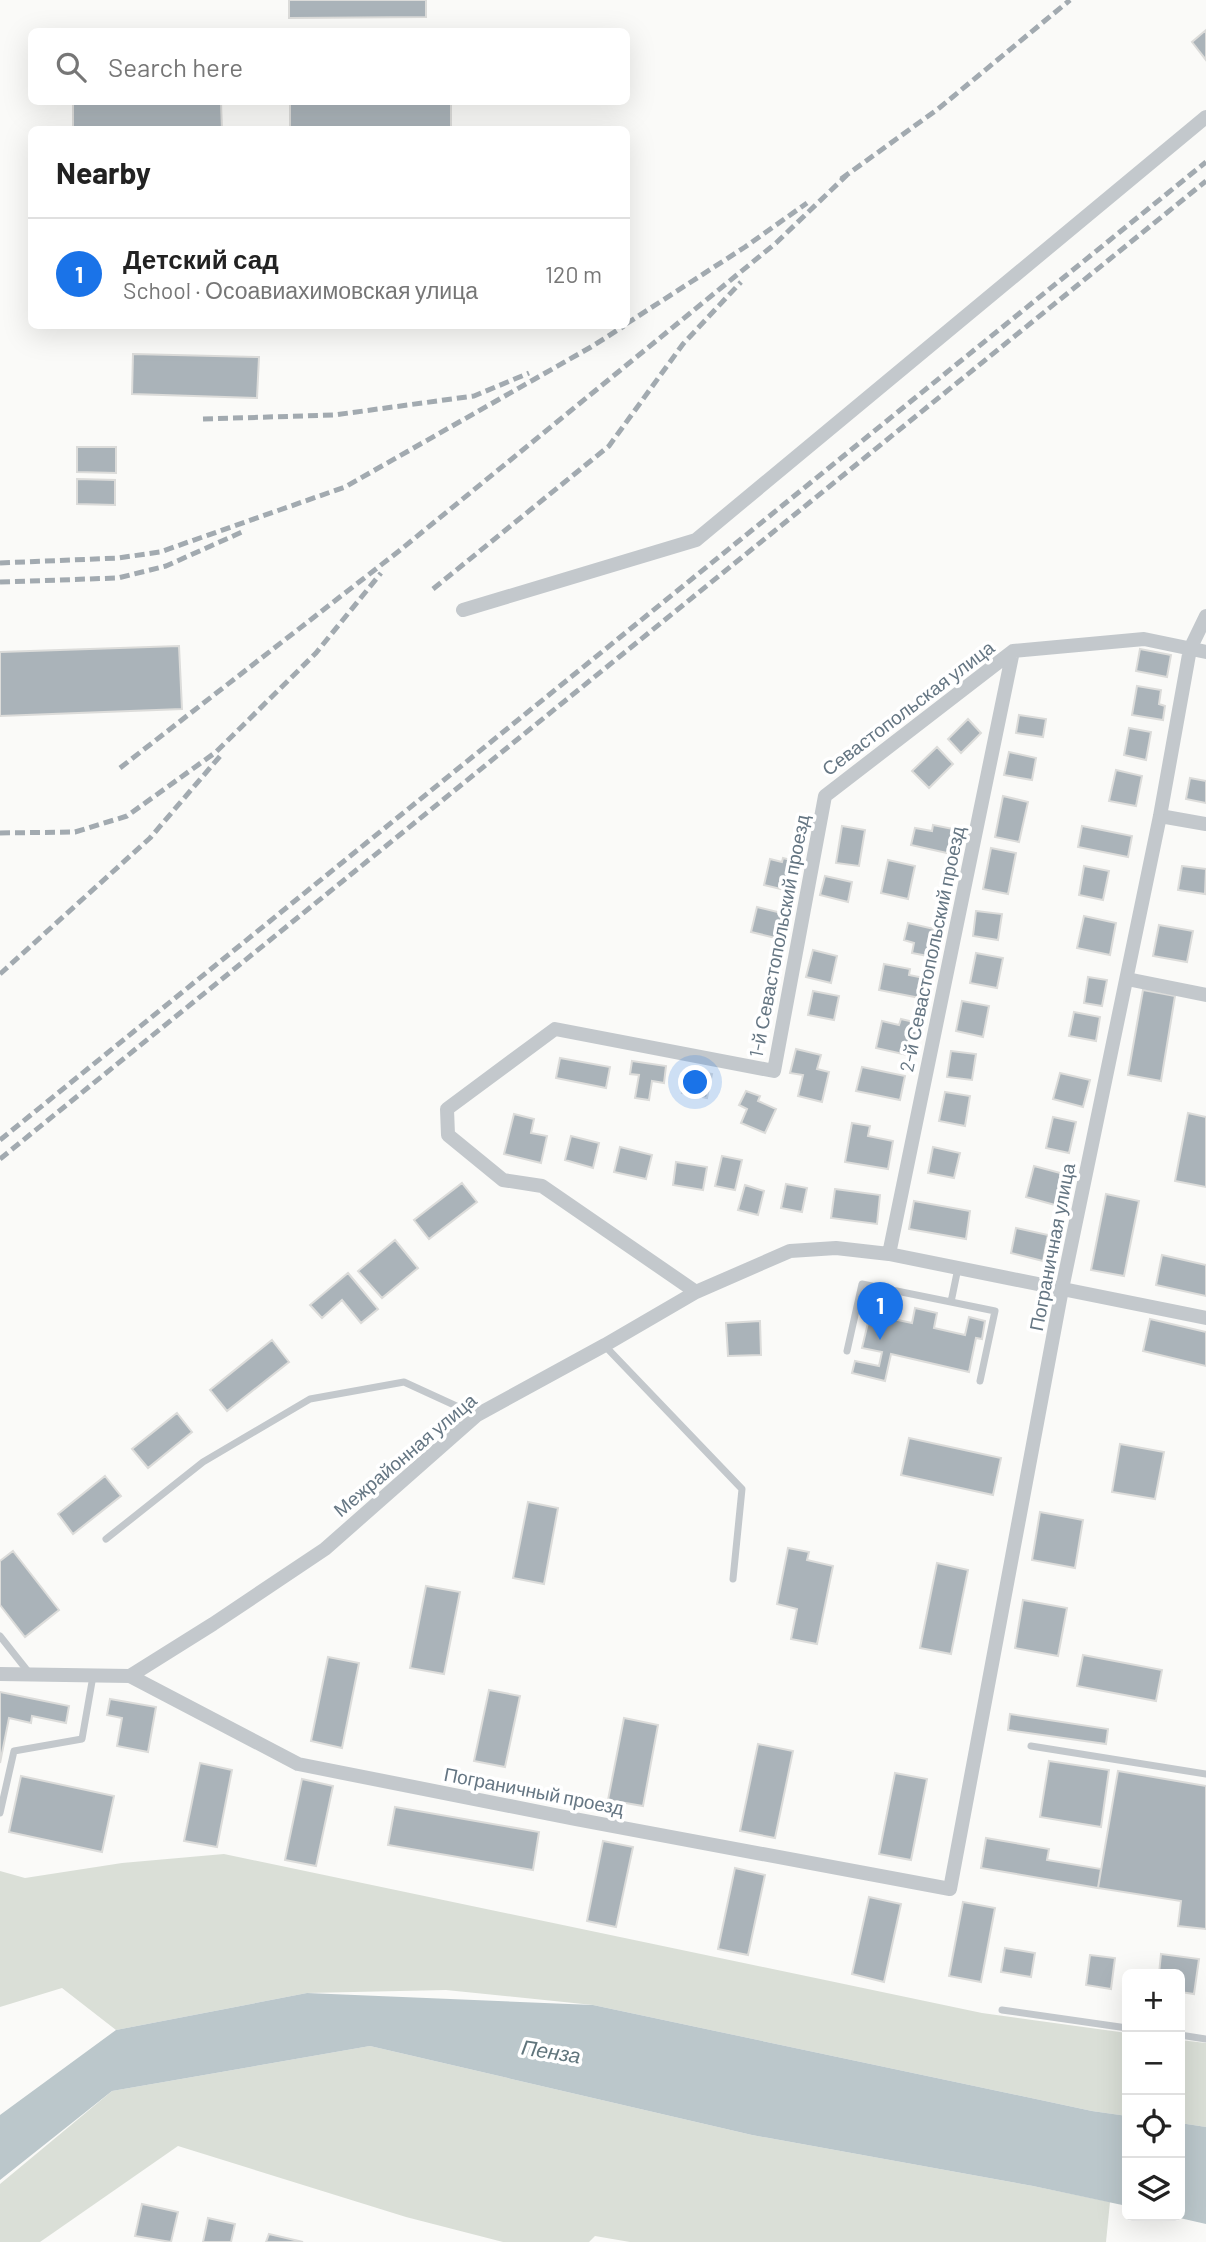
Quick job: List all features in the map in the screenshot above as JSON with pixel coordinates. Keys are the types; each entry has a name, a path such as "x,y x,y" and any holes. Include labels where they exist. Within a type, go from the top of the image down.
{"street":[{"path":"463,610 696,540 1206,117"},
{"name":"Пограничная улица","path":"950,1889 1062,1289 1160,816 1190,649 1206,616"},
{"path":"1013,652 1144,639 1206,652"},
{"name":"Севастопольская улица","path":"825,796 1013,652"},
{"name":"2-й Севастопольский проезд","path":"889,1254 1013,652"},
{"name":"1-й Севастопольский проезд","path":"696,1292 542,1186 503,1180 448,1135 447,1109 555,1029 774,1071 825,796"},
{"path":"1160,816 1206,824"},
{"path":"1127,979 1206,995"},
{"name":"Межрайонная улица","path":"130,1676 325,1549 477,1415 696,1292 790,1251 836,1248 889,1254 1206,1318"},
{"path":"0,1674 130,1676"},
{"name":"Пограничный проезд","path":"130,1676 299,1764 950,1889"}],"lane":[{"path":"951,1302 958,1268"},
{"path":"847,1351 862,1284 995,1311 980,1381"},
{"path":"605,1345 742,1489 733,1578"},
{"path":"106,1539 203,1462 310,1399 404,1382 477,1415"},
{"path":"0,1636 31,1674"},
{"path":"0,1812 14,1751 82,1739 93,1675"},
{"path":"1031,1746 1206,1774"},
{"path":"1002,2010 1122,2027"},
{"path":"1185,2036 1206,2039"}],"shaded area":[{"path":"224,1854 982,2013 1122,2032 1122,2115 593,2005 446,1990 307,1993 116,2030 62,1988 0,2007 0,1871 25,1878 122,1863"},
{"path":"1185,2041 1206,2043 1206,2127 1185,2124"},
{"path":"370,2046 752,2135 1110,2202 1106,2242 630,2242 595,2236 589,2242 503,2242 406,2217 178,2146 40,2242 0,2242 0,2184 112,2091"}],"water":[{"name":"Пенза","path":"307,1993 593,2005 1122,2115 1122,2205 752,2135 370,2046 112,2091 0,2180 0,2115 116,2030"},
{"path":"1185,2124 1206,2127 1206,2224 1185,2219"}],"building":[{"path":"289,0 426,0 426,17 289,18"},
{"path":"1206,30 1206,60 1192,42"},
{"path":"73,105 221,105 222,126 73,126"},
{"path":"290,105 451,105 451,126 290,126"},
{"path":"133,354 259,357 257,398 132,394"},
{"path":"77,447 116,447 116,473 77,472"},
{"path":"77,479 115,480 115,505 77,504"},
{"path":"179,646 182,709 0,716 0,652"},
{"path":"1140,649 1171,655 1167,677 1136,671"},
{"path":"1137,686 1161,690 1159,704 1165,706 1163,720 1132,715"},
{"path":"1019,715 1046,719 1043,737 1016,733"},
{"path":"968,719 981,733 961,753 948,739"},
{"path":"1129,728 1151,732 1146,760 1124,755"},
{"path":"937,747 953,764 929,788 912,771"},
{"path":"1009,752 1036,758 1032,780 1004,775"},
{"path":"1116,770 1142,776 1136,806 1109,801"},
{"path":"1190,778 1206,781 1206,803 1186,799"},
{"path":"1003,796 1028,802 1019,842 995,837"},
{"path":"933,825 953,829 947,853 911,845 915,828 932,831"},
{"path":"842,826 865,830 859,866 836,863"},
{"path":"1082,826 1132,836 1128,857 1078,847"},
{"path":"991,848 1016,853 1008,894 983,889"},
{"path":"783,858 802,863 793,903 783,901 785,890 764,885 770,859 782,862"},
{"path":"888,860 915,866 908,899 881,893"},
{"path":"1084,866 1109,871 1103,900 1079,895"},
{"path":"1182,866 1206,869 1205,894 1178,890"},
{"path":"825,876 852,882 848,902 820,895"},
{"path":"757,907 786,914 780,939 751,932"},
{"path":"976,911 1002,914 998,940 973,936"},
{"path":"1084,916 1116,923 1110,955 1077,948"},
{"path":"908,923 934,929 928,956 912,953 914,943 904,940"},
{"path":"1159,925 1193,931 1187,962 1153,956"},
{"path":"813,950 837,956 831,983 806,977"},
{"path":"976,953 1003,958 997,988 970,983"},
{"path":"884,964 910,969 909,975 924,978 920,998 879,990"},
{"path":"1088,977 1107,980 1102,1006 1084,1003"},
{"path":"1143,990 1175,996 1161,1081 1128,1075"},
{"path":"813,991 839,996 834,1020 808,1015"},
{"path":"962,1001 989,1006 983,1037 956,1031"},
{"path":"1074,1012 1100,1017 1096,1041 1069,1036"},
{"path":"901,1019 918,1023 912,1056 876,1048 882,1021 899,1025"},
{"path":"796,1049 821,1055 817,1069 829,1072 822,1102 798,1096 803,1075 790,1073"},
{"path":"951,1051 976,1054 972,1080 947,1077"},
{"path":"560,1058 610,1067 606,1088 556,1078"},
{"path":"632,1061 666,1066 664,1083 652,1081 649,1100 635,1098 639,1075 630,1074"},
{"path":"862,1067 905,1076 900,1100 856,1091"},
{"path":"688,1069 712,1074 707,1098 682,1093"},
{"path":"1060,1073 1090,1080 1083,1107 1053,1099"},
{"path":"746,1091 760,1096 758,1101 776,1109 765,1133 741,1123 747,1109 739,1105"},
{"path":"945,1092 970,1096 965,1126 939,1121"},
{"path":"1188,1113 1206,1117 1206,1187 1175,1181"},
{"path":"514,1114 534,1119 531,1133 547,1136 541,1163 504,1154"},
{"path":"1053,1117 1076,1122 1069,1153 1046,1148"},
{"path":"852,1123 870,1126 868,1136 893,1141 888,1169 845,1162"},
{"path":"571,1136 599,1143 593,1168 565,1160"},
{"path":"620,1147 652,1155 646,1179 614,1172"},
{"path":"933,1147 960,1153 954,1178 928,1173"},
{"path":"722,1156 742,1160 735,1190 715,1186"},
{"path":"676,1162 707,1167 703,1190 673,1185"},
{"path":"1034,1166 1064,1174 1055,1205 1026,1197"},
{"path":"462,1183 477,1202 429,1239 414,1220"},
{"path":"786,1184 807,1188 802,1212 781,1208"},
{"path":"745,1185 764,1191 758,1215 738,1210"},
{"path":"835,1189 880,1195 877,1224 831,1218"},
{"path":"1106,1194 1139,1201 1124,1276 1091,1270"},
{"path":"914,1201 970,1211 966,1239 909,1229"},
{"path":"1016,1228 1048,1235 1043,1261 1011,1253"},
{"path":"395,1240 418,1268 382,1298 358,1271"},
{"path":"1162,1255 1206,1265 1206,1296 1156,1285"},
{"path":"348,1273 378,1309 361,1323 342,1300 322,1318 310,1305"},
{"path":"866,1294 883,1298 879,1316 912,1323 915,1308 937,1313 934,1328 965,1335 969,1317 985,1321 982,1339 976,1338 969,1372 891,1354 885,1381 852,1373 855,1361 879,1366 882,1352 862,1348 870,1314 862,1313"},
{"path":"1150,1319 1206,1332 1206,1366 1143,1351"},
{"path":"760,1321 761,1355 728,1356 726,1323"},
{"path":"272,1340 289,1362 227,1411 210,1390"},
{"path":"177,1413 192,1432 148,1468 132,1449"},
{"path":"909,1438 1001,1458 993,1495 901,1475"},
{"path":"1120,1444 1164,1452 1155,1499 1112,1492"},
{"path":"105,1476 121,1496 73,1534 58,1514"},
{"path":"528,1502 558,1508 544,1584 513,1578"},
{"path":"1040,1512 1083,1520 1075,1568 1032,1560"},
{"path":"788,1548 809,1552 807,1560 833,1566 817,1644 791,1639 797,1609 777,1604"},
{"path":"13,1551 59,1610 25,1637 0,1605 0,1561"},
{"path":"937,1563 968,1570 951,1654 920,1648"},
{"path":"426,1586 460,1592 444,1674 410,1668"},
{"path":"1023,1600 1067,1608 1058,1656 1015,1648"},
{"path":"1083,1655 1162,1670 1156,1701 1077,1686"},
{"path":"328,1657 359,1663 342,1748 311,1741"},
{"path":"489,1690 520,1696 505,1767 474,1761"},
{"path":"0,1692 69,1706 66,1723 32,1716 31,1723 9,1718 0,1763"},
{"path":"110,1699 156,1707 148,1752 117,1746 122,1718 107,1715"},
{"path":"1010,1714 1108,1729 1106,1744 1008,1730"},
{"path":"624,1718 658,1725 643,1806 608,1800"},
{"path":"758,1744 793,1751 775,1838 740,1831"},
{"path":"1049,1761 1109,1770 1101,1827 1040,1817"},
{"path":"200,1763 232,1770 217,1847 184,1841"},
{"path":"1118,1771 1206,1786 1206,1929 1178,1926 1181,1901 1098,1888"},
{"path":"895,1773 927,1779 911,1860 879,1854"},
{"path":"21,1776 114,1796 102,1852 9,1832"},
{"path":"302,1779 333,1786 316,1866 285,1860"},
{"path":"395,1807 539,1832 533,1870 388,1845"},
{"path":"986,1838 1049,1849 1047,1860 1101,1869 1098,1888 981,1868"},
{"path":"603,1841 633,1847 616,1927 587,1921"},
{"path":"735,1868 765,1875 748,1955 718,1949"},
{"path":"869,1897 901,1904 884,1982 852,1974"},
{"path":"963,1902 995,1908 981,1982 949,1976"},
{"path":"1005,1948 1035,1953 1031,1977 1001,1972"},
{"path":"1161,1954 1199,1959 1194,1994 1185,1993 1185,1969 1160,1969"},
{"path":"1090,1955 1115,1958 1111,1989 1086,1985"},
{"path":"142,2204 178,2212 171,2242 135,2236"},
{"path":"208,2218 235,2224 231,2242 203,2242"},
{"path":"269,2234 303,2242 266,2242"}],"railway":[{"path":"841,179 938,109 1070,0"},
{"path":"0,1140 1206,162"},
{"path":"120,768 399,551 776,243 849,173"},
{"path":"0,1159 1206,181"},
{"path":"630,321 807,203"},
{"path":"433,589 609,446 683,344 741,282"},
{"path":"0,563 118,558 160,552 345,487 619,329"},
{"path":"203,419 334,415 474,396 529,373"},
{"path":"0,582 118,578 166,566 242,532"},
{"path":"0,833 75,832 127,816 216,752 316,653 381,573"},
{"path":"0,974 150,838 221,755"}],"place":[{"name":"Детский сад","path":"880,1340"}]}
